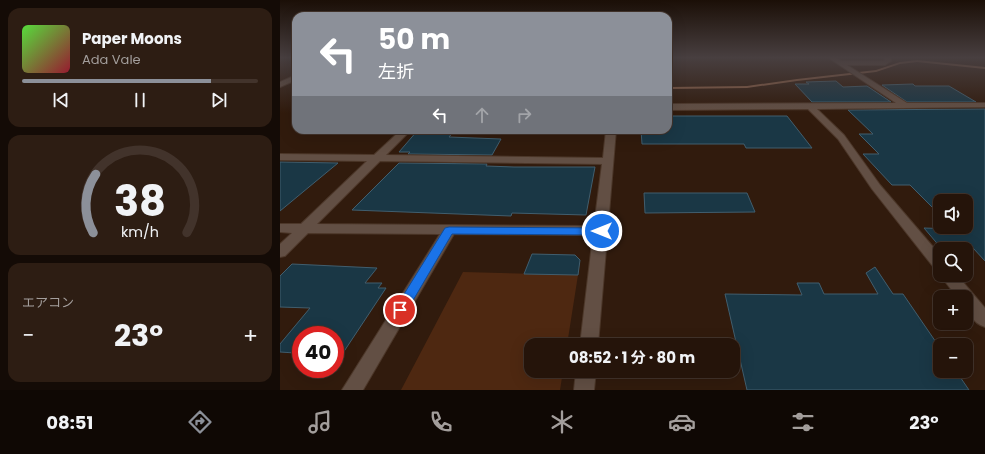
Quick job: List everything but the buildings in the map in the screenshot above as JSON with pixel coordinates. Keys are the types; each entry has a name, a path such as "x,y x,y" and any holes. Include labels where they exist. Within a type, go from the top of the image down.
{"street":[{"path":"860,76 904,106"},
{"path":"280,85 292,79"},
{"path":"672,107 985,105"},
{"path":"811,107 841,137 876,187 933,256"},
{"path":"280,252 402,134"},
{"path":"590,338 602,231 610,134"},
{"path":"280,157 607,161"},
{"path":"280,228 449,231 602,231"},
{"path":"352,390 449,231"},
{"path":"954,282 985,320"},
{"path":"584,390 585,378"}],"shaded area":[{"path":"463,272 578,275 568,338 524,338 524,378 562,378 560,390 401,390"}],"waterway":[{"path":"672,88 747,87 830,76"}],"route":[{"path":"400,310 449,231 602,231"}]}
